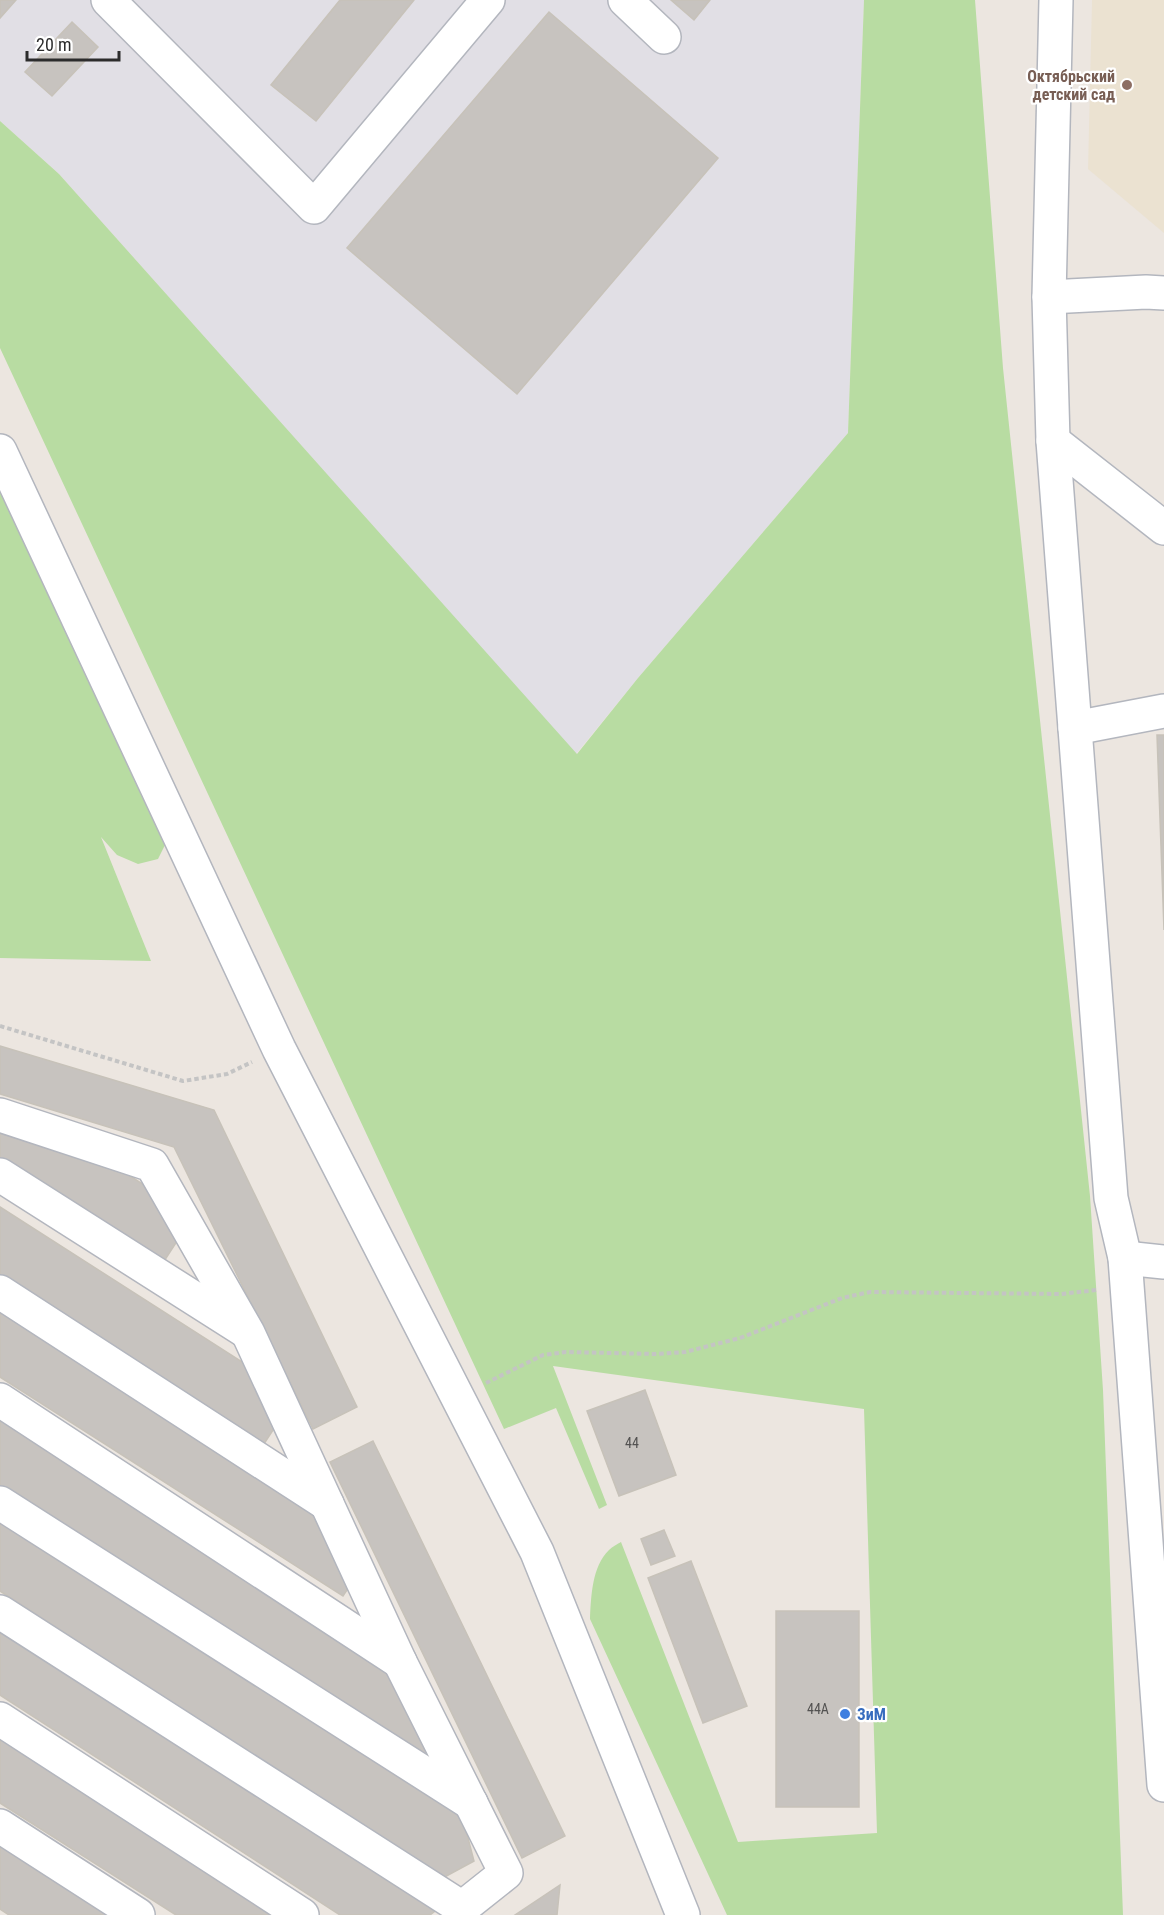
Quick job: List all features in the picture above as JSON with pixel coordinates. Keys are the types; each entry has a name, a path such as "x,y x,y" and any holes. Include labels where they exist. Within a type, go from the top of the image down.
{"street":[{"path":"108,0 314,207 488,0"},
{"path":"625,0 664,37"},
{"path":"1056,0 1049,297 1053,441 1111,1198 1125,1258 1164,1785"},
{"path":"1049,297 1164,293"},
{"path":"1053,441 1164,528"},
{"path":"0,450 279,1049 537,1552 683,1915"},
{"path":"1075,728 1164,711"},
{"path":"0,1115 152,1164 248,1333 400,1662 506,1873 457,1911 0,1612"},
{"path":"0,1175 248,1333"},
{"path":"1125,1258 1164,1262"},
{"path":"0,1292 327,1504"},
{"path":"0,1400 400,1662"},
{"path":"0,1503 471,1803"},
{"path":"0,1719 302,1915"},
{"path":"0,1826 138,1915"}],"path":[{"path":"0,1026 183,1080 227,1074 279,1049"},
{"path":"458,1397 543,1355 566,1352 656,1354 685,1352 740,1338 842,1298 870,1292 1061,1294 1117,1287 1125,1258"}],"shaded area":[{"path":"0,0 864,0 848,433 638,678 576,754 59,174 0,121"},
{"name":"Октябрьский детский сад","path":"1092,0 1164,0 1164,233 1088,169"}],"green space":[{"path":"864,0 975,0 1003,368 1090,1196 1103,1390 1123,1915 727,1915 590,1619 596,1573 603,1557 621,1542 738,1842 877,1833 864,1409 553,1366 607,1505 599,1509 556,1408 504,1429 0,348 0,121 59,174 577,754 638,678 848,433"},
{"path":"0,479 166,843 158,859 138,864 117,855 101,837 151,961 0,958"}],"building":[{"path":"0,0 16,0 0,18"},
{"path":"340,0 414,0 316,121 271,85"},
{"path":"671,0 710,0 694,20"},
{"path":"549,12 718,158 517,394 347,248"},
{"path":"72,22 98,47 52,96 25,72"},
{"path":"1157,735 1164,735 1164,930"},
{"path":"0,1046 214,1110 357,1407 313,1429 174,1147 0,1094"},
{"path":"0,1123 103,1158 147,1187 181,1235 159,1269 0,1167"},
{"path":"0,1207 250,1367 277,1424 260,1450 0,1282"},
{"path":"0,1304 321,1512 357,1575 343,1596 0,1377"},
{"path":"645,1390 676,1475 619,1496 587,1411"},
{"path":"0,1408 400,1667 435,1743 425,1759 0,1485"},
{"path":"373,1441 565,1836 522,1858 330,1462"},
{"path":"0,1515 462,1815 474,1861 443,1878 0,1591"},
{"path":"664,1530 675,1556 651,1565 641,1539"},
{"path":"691,1561 747,1706 703,1723 648,1578"},
{"path":"776,1611 859,1611 859,1807 776,1807"},
{"path":"0,1620 439,1908 430,1915 340,1915 0,1695"},
{"path":"0,1728 289,1915 176,1915 0,1803"},
{"path":"0,1832 128,1915 9,1915 0,1909"},
{"path":"560,1885 557,1915 515,1915"}],"place":[{"name":"Октябрьский детский сад","path":"1127,85"},
{"name":"ЗиМ","path":"845,1714"}]}
